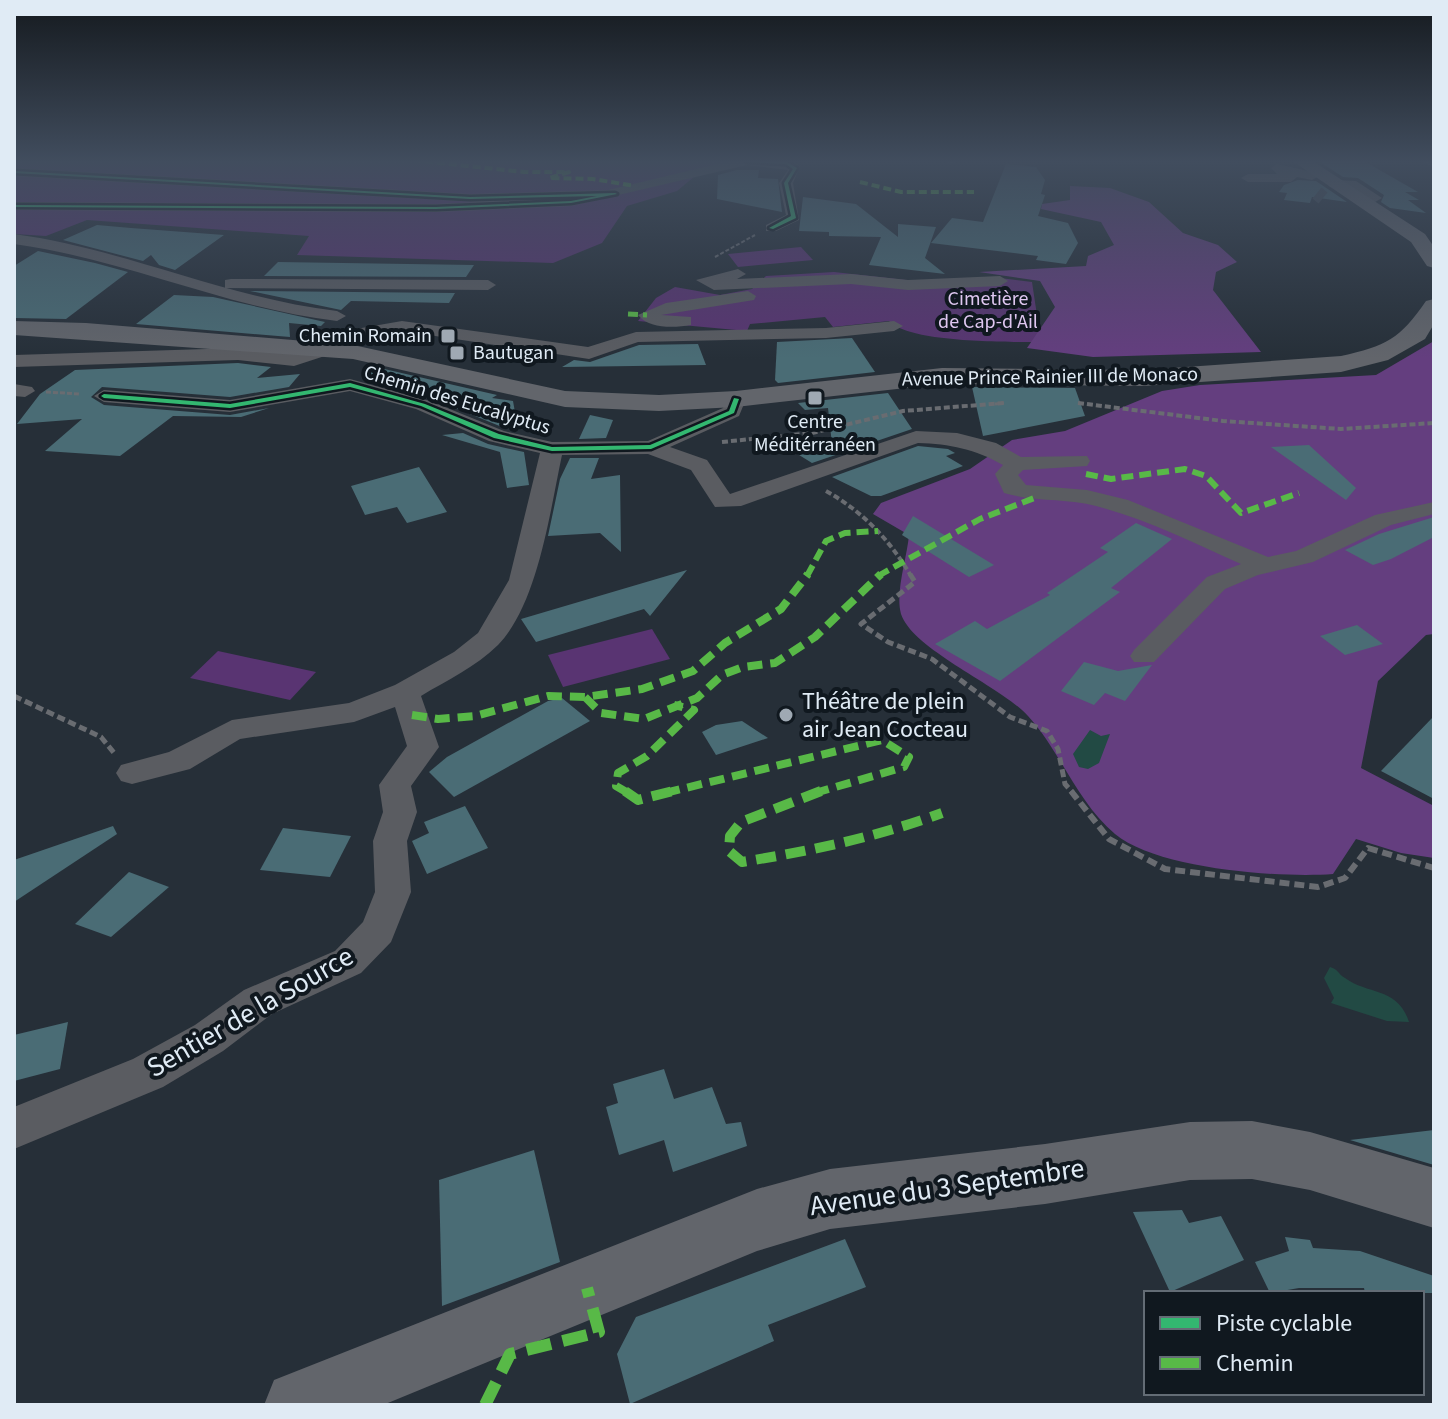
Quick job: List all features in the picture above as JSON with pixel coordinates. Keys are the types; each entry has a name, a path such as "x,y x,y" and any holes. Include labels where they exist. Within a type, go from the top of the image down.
{"main road":[{"path":"1394,226 1428,255"},
{"path":"1396,226 1418,238 1428,255"},
{"name":"Avenue Prince Rainier III de Monaco","path":"346,344 565,399 659,403 736,399 942,376 1143,378 1341,364 1379,355 1399,345 1416,334 1434,306"},
{"name":"Avenue Prince Rainier III de Monaco","path":"14,328 393,344 596,400"},
{"name":"Avenue du 3 Septembre","path":"299,1405 757,1220 830,1199 1045,1174 1190,1151 1252,1150 1310,1161 1434,1198"}],"street":[{"path":"771,228 775,226"},
{"path":"14,239 48,243 296,311 337,316"},
{"path":"738,274 704,280 714,285 780,285 851,279 908,285 1000,281"},
{"path":"209,288 259,282 488,285"},
{"path":"766,335 761,328 652,320 647,315 657,310 720,304 780,285"},
{"path":"14,361 223,355 289,366 402,326 581,353 596,352 636,337 766,335 894,326"},
{"path":"393,344 415,333 438,330"},
{"name":"Chemin des Eucalyptus","path":"104,396 230,406 350,385 423,405 497,436 552,449 661,451 732,412 736,399"},
{"path":"661,451 699,465 723,502 755,496 916,437 949,438 988,448 1012,469 1012,488 1037,497 1095,498 1164,521 1267,566"},
{"path":"132,773 179,761 232,730 354,712 405,692 464,658 489,638 522,580 552,449"},
{"path":"980,463 1012,469 1079,461"},
{"path":"1144,656 1216,583 1304,557 1383,520 1428,508"},
{"name":"Sentier de la Source","path":"14,1128 148,1073 209,1038 258,1002 348,962 378,931 393,892 390,841 400,812 395,785 423,747 405,692"}],"path":[{"path":"20,391 104,396"},
{"path":"661,451 812,433 903,411 1016,402"},
{"path":"1072,403 1223,421 1326,428 1434,423"},
{"path":"755,496 803,485 823,489 872,522 903,560 915,582 861,624 888,642 932,659 1010,717 1047,731 1058,749 1065,784 1109,839 1165,869 1318,887 1345,878 1358,857 1368,848 1434,868"},
{"path":"14,696 101,737 132,773"}],"green space":[{"path":"14,226 71,226 46,236 14,234"},
{"path":"173,226 613,226 602,243 553,263 297,255 309,236"},
{"path":"801,247 813,260 738,267 728,254"},
{"name":"Cimetière de Cap-d'Ail","path":"834,272 915,281 1000,278 1032,282 1041,342 938,337 917,334 889,321 833,327 825,317 750,324 747,331 638,321 656,298 675,287 720,295 752,289 766,276"},
{"path":"652,629 670,659 563,687 548,655"},
{"path":"218,651 316,672 290,700 190,678"}],"shaded area":[{"path":"1103,226 1176,226 1183,233 1218,245 1237,262 1216,272 1213,290 1261,352 1093,357 1027,348 1055,307 1040,281 979,272 1086,266 1088,256 1114,245"},
{"path":"1434,341 1434,634 1426,635 1378,681 1361,768 1434,806 1434,858 1401,853 1356,839 1333,874 1282,874 1219,869 1159,856 1134,846 1115,834 1090,807 1028,716 922,641 901,614 900,585 909,535 873,514 881,503 970,469 1012,440 1065,431 1162,391 1200,385 1376,375"},
{"path":"1090,730 1101,736 1110,734 1099,763 1088,769 1079,767 1073,754"},
{"path":"1330,967 1354,983 1390,997 1398,1003 1409,1022 1387,1021 1331,1003 1334,998 1324,978"}],"building":[{"path":"94,226 224,235 175,270 159,265 151,255 143,261 63,240"},
{"path":"800,226 884,226 898,237 898,226 936,227 925,258 945,274 869,265 881,237 829,236 829,232 799,231"},
{"path":"945,226 1070,226 1078,243 1066,264 1036,260 1038,256 931,243"},
{"path":"38,251 128,272 66,319 14,318 14,266"},
{"path":"278,262 474,265 466,277 264,276"},
{"path":"250,291 455,293 449,303 351,301 341,310"},
{"path":"174,295 213,297 325,322 321,326 289,323 290,337 136,324"},
{"path":"852,338 875,372 778,383 775,380 777,342"},
{"path":"698,344 706,365 562,367 574,360 590,362 639,345"},
{"path":"238,363 271,367 257,378 300,374 289,387 230,397 102,387 91,397 104,405 230,415 269,408 241,417 173,416 120,456 45,451 82,419 17,424 40,394 75,370"},
{"path":"367,365 497,395 492,398 513,401 516,418 502,427 431,398 363,379"},
{"path":"972,387 1075,388 1085,416 983,436"},
{"path":"888,393 912,429 812,463 791,450 832,444 828,408 805,410 798,403"},
{"path":"590,415 613,420 606,438 579,439"},
{"path":"463,433 488,444 524,452 529,485 507,488 500,452 442,435"},
{"path":"1309,445 1356,488 1346,500 1271,447"},
{"path":"918,446 948,449 955,453 946,456 963,466 881,496 871,496 832,477"},
{"path":"570,458 599,458 591,479 620,475 621,552 600,533 548,536 560,479"},
{"path":"419,467 447,512 407,523 397,507 365,515 351,486"},
{"path":"913,516 994,565 969,577 902,535"},
{"path":"1434,517 1434,537 1391,559 1373,565 1345,550 1379,534"},
{"path":"1136,523 1172,539 1111,588 1120,592 1000,681 935,644 975,621 987,629 1050,595 1047,593 1108,552 1100,548"},
{"path":"687,570 650,616 644,609 536,642 521,619"},
{"path":"1357,625 1383,644 1345,655 1320,636"},
{"path":"1084,662 1118,671 1152,665 1125,701 1105,693 1094,705 1061,691"},
{"path":"562,698 590,721 454,797 429,772 447,757 548,701"},
{"path":"1434,716 1434,799 1381,771"},
{"path":"742,721 768,738 716,755 702,732 716,725"},
{"path":"465,806 488,848 427,874 412,841 429,833 424,822"},
{"path":"113,826 117,834 14,902 14,860"},
{"path":"283,828 351,836 330,877 260,870"},
{"path":"129,872 169,887 111,937 75,924"},
{"path":"68,1022 60,1069 14,1081 14,1035"},
{"path":"664,1069 674,1099 712,1087 726,1124 741,1122 747,1146 673,1172 664,1140 619,1155 606,1107 618,1103 613,1084"},
{"path":"1434,1130 1434,1165 1350,1140"},
{"path":"534,1150 560,1262 442,1306 439,1180"},
{"path":"1182,1210 1189,1223 1221,1216 1244,1260 1170,1291 1133,1212"},
{"path":"1285,1237 1310,1240 1313,1248 1360,1251 1434,1276 1434,1293 1365,1291 1364,1288 1269,1291 1255,1262 1289,1251"},
{"path":"845,1239 866,1287 768,1325 774,1341 630,1404 617,1354 636,1317"}],"marked path":[{"path":"628,314 647,315"},
{"path":"1086,474 1111,479 1185,469 1206,476 1241,513 1299,493"},
{"path":"585,697 601,713 644,719 697,698 722,675 743,667 775,663 815,637 871,580 903,560 980,519 1037,497"},
{"path":"412,715 438,719 475,716 548,696 585,697 642,689 693,671 725,643 781,609 812,569 826,541 845,533 878,531"},
{"path":"674,705 694,710 647,756 618,773 616,786 638,800 882,740 909,757 904,767 806,796 741,822 730,836 729,851 742,862 844,843 942,813"},
{"path":"485,1405 510,1354 599,1332 587,1288"}],"cycle path":[{"path":"771,228 775,226"},
{"path":"104,396 230,406 350,385 423,405 497,436 552,449 651,447 732,412 736,399"}],"place":[{"name":"Chemin Romain","path":"448,336"},
{"name":"Bautugan","path":"457,353"},
{"name":"Centre Méditérranéen","path":"815,398"},
{"name":"Théâtre de plein air Jean Cocteau","path":"786,715"}]}
